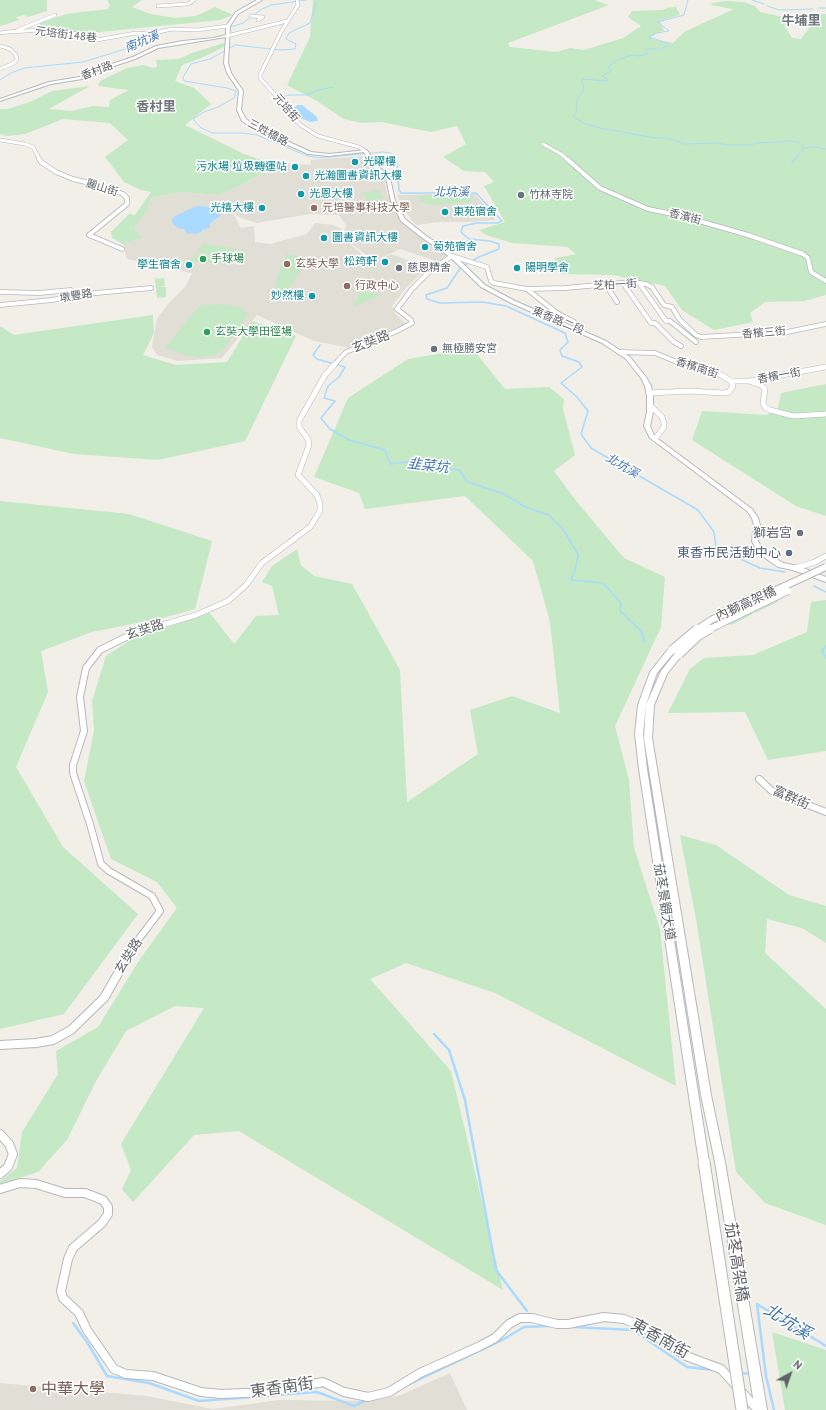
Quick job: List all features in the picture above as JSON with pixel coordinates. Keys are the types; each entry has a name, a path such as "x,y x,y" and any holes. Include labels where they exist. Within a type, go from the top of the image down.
{"street":[{"path":"165,0 158,6 191,3 194,0"},
{"path":"174,5 180,0"},
{"path":"228,36 228,27 236,13 260,0"},
{"name":"元培街","path":"297,1 298,6 273,49 260,75 260,78 285,106 291,116 302,126 318,136 359,147 366,153 375,166 388,178 393,201 403,220 420,234 452,256"},
{"path":"22,30 55,15"},
{"path":"251,16 257,19"},
{"name":"香村路","path":"0,100 50,83 88,76 110,66 134,58 157,46 214,39 288,21"},
{"name":"元培街148巷","path":"0,33 22,30 38,30 67,33 97,40 121,35 151,34 171,29 197,30 228,27"},
{"name":"三姓橋路","path":"228,36 226,62 229,73 241,91 239,105 240,115 249,124 310,153 329,155 366,153"},
{"path":"0,46 10,49 16,55 17,59 14,64 0,69"},
{"name":"麗山街","path":"0,140 25,144 33,147 41,162 56,172 73,179 102,186 123,194 127,198 127,204 89,235 122,249"},
{"name":"香濱街","path":"543,144 562,154 580,168 600,188 648,209 678,215 735,231 803,254 808,258 811,272 826,280"},
{"path":"452,256 460,261 474,262 487,267 491,281 494,283 527,289 557,313 574,322 567,326"},
{"name":"玄奘路","path":"0,1045 36,1043 53,1040 71,1030 104,998 138,940 160,911 152,896 109,871 101,864 90,824 76,786 73,765 84,731 80,697 86,668 100,650 132,634 196,615 228,601 246,585 262,563 310,528 320,512 320,504 317,495 298,475 309,445 308,439 299,427 299,421 320,382 346,352 397,331 412,323 411,320 399,312 397,309 398,306 417,283 429,272 452,256"},
{"name":"東香路二段","path":"460,261 474,278 495,293 604,342 628,358 644,378 649,393"},
{"path":"623,283 651,323 680,320"},
{"path":"639,283 668,321 696,342"},
{"name":"芝柏一街","path":"527,289 550,289 639,283 652,287 664,305 672,307 680,320 696,335 701,337"},
{"path":"602,285 608,288 617,302"},
{"name":"墩豐路","path":"0,305 52,300 85,294 151,288"},
{"name":"墩豐路","path":"0,292 39,293 71,290"},
{"path":"655,323 674,342 681,346"},
{"name":"香檳三街","path":"701,337 787,332 826,324"},
{"name":"香檳南街","path":"619,352 625,350 655,353 685,366 721,375 731,381 733,386 732,390 729,392 649,393"},
{"name":"香檳一街","path":"731,381 749,381 826,367"},
{"path":"749,381 765,389 763,403 770,410 793,416 826,414"},
{"path":"649,393 650,405 647,426 648,432 655,440 750,510 755,518 755,541 760,551 768,558 781,565 795,568 812,576 826,580"},
{"path":"650,405 662,417 664,423 664,427 655,440"},
{"path":"650,405 643,426 649,438 711,485 724,491"},
{"path":"795,568 815,562 826,556"},
{"path":"812,576 815,562"},
{"name":"內獅高架橋","path":"676,652 691,633 711,620 826,567"},
{"name":"內獅高架橋","path":"676,652 718,624 826,573"},
{"name":"茄苳景觀大道","path":"676,652 654,672 642,705 639,734 643,769 704,1162"},
{"name":"茄苳景觀大道","path":"676,652 664,674 650,706 648,738 706,1095 720,1162"},
{"name":"富群街","path":"759,779 772,791 826,812"},
{"path":"0,1134 9,1144 13,1154 8,1167 0,1174"},
{"name":"茄苳高架橋","path":"704,1162 742,1410"},
{"name":"茄苳高架橋","path":"720,1162 760,1410"},
{"name":"東香南街","path":"0,1189 20,1183 36,1184 65,1193 85,1193 104,1200 108,1207 108,1214 102,1224 73,1248 68,1259 61,1291 63,1298 79,1313 87,1330 114,1369 126,1374 154,1376 201,1392 220,1394 270,1392 323,1382 344,1392 368,1397 389,1392 420,1373 480,1346 495,1338 509,1324 520,1318 532,1318 562,1324 604,1317 624,1319 641,1326 686,1356 721,1369 760,1410"}],"shaded area":[{"name":"玄奘大學","path":"364,156 371,166 384,177 387,193 401,218 450,255 441,263 400,249 374,261 353,245 344,234 346,225 339,215 310,214 257,223 241,218 233,213 241,228 254,226 255,242 270,244 307,234 315,223 333,225 342,229 339,234 366,258 374,262 391,254 428,267 406,288 392,306 396,314 406,324 350,348 314,341 257,315 222,358 178,361 157,355 152,347 157,319 168,304 185,287 192,273 127,259 123,244 142,238 134,227 146,213 152,198 182,192 218,195 240,186 269,170 273,171 275,167 289,164 310,165 311,160"},
{"name":"元培醫事科技大學","path":"475,194 496,220 439,222 416,225 403,209 397,195"},
{"name":"中華大學","path":"450,1373 467,1410 0,1410 0,1383 146,1396 213,1409 279,1400 369,1401 401,1395"}],"green space":[{"path":"0,0 47,0 47,11 28,17 24,15 16,17 19,20 0,26"},
{"path":"107,0 142,0 132,7 151,14 175,18 196,16 215,7 233,15 220,20 40,38 40,23 66,14 108,9 110,5"},
{"path":"313,0 594,0 609,5 508,43 510,47 556,52 570,48 584,50 623,38 641,26 628,17 632,11 662,10 676,7 680,15 659,21 664,30 650,37 652,39 673,43 684,32 734,9 711,5 712,3 727,1 744,2 755,6 760,12 783,17 793,22 784,25 792,38 801,39 811,26 814,14 826,14 826,295 804,301 765,302 750,313 753,322 714,330 682,310 665,286 613,275 562,274 548,266 556,258 576,254 567,247 512,243 486,235 479,230 505,222 484,186 494,182 485,172 464,171 443,157 466,144 457,126 431,132 381,122 362,123 344,119 317,101 287,85 310,37"},
{"path":"224,43 224,47 182,65 175,81 194,88 211,104 185,125 244,154 270,163 269,170 240,186 218,195 182,192 152,198 146,213 134,227 142,238 123,244 112,238 111,232 129,214 135,215 151,192 141,190 124,182 105,157 128,140 110,123 63,119 25,134 7,136 0,134 0,109 8,109 30,102 52,91 90,86 49,109 72,111 92,106 109,107 110,100 129,90 98,86 100,81 127,68 144,65 152,68 157,67 156,60 179,59 192,53"},
{"path":"379,190 384,198 367,201 363,193"},
{"path":"415,196 473,196 471,197 474,200 468,203 430,205 421,202 421,198 415,198"},
{"path":"382,200 387,207 384,208 386,211 373,213 366,202"},
{"path":"203,244 237,248 231,256 197,253"},
{"path":"287,254 300,256 304,264 283,299 276,293 276,280"},
{"path":"194,255 234,260 230,265 190,261"},
{"path":"164,278 165,286 159,287 166,287 166,297 157,298 155,279"},
{"path":"360,291 381,294 381,295 354,307"},
{"name":"玄奘大學田徑場","path":"218,304 240,307 248,314 223,350 212,356 196,357 181,354 165,348 200,305 205,306"},
{"path":"153,315 154,333 143,355 176,365 227,362 252,321 296,336 245,441 158,460 74,454 0,438 0,326 14,335"},
{"path":"472,348 505,389 549,387 564,399 563,409 575,455 554,471 577,502 624,558 665,577 661,627 615,726 629,780 634,848 660,929 676,1086 495,993 406,963 370,979 451,1071 503,1290 239,1131 194,1135 133,1202 122,1189 131,1170 121,1144 204,1008 175,1006 126,1031 96,1081 67,1140 38,1172 0,1184 0,1181 17,1168 22,1132 58,1074 56,1051 98,1027 140,959 177,908 157,882 111,859 84,781 94,731 92,701 106,656 132,639 210,613 234,644 256,616 279,615 272,586 262,582 272,566 297,549 301,565 314,576 352,584 400,670 407,802 478,754 470,710 512,696 560,713 550,622 533,561 465,496 365,509 359,493 314,477 348,398 408,359"},
{"path":"826,384 826,516 796,506 692,440 702,411 766,415 778,408 781,393"},
{"path":"0,501 129,514 212,541 195,609 163,618 92,632 41,651 48,692 16,767 63,847 138,914 64,1014 0,1029"},
{"path":"762,588 779,601 755,613 739,599"},
{"path":"826,600 826,751 768,760 745,712 668,713 690,669 704,658 753,655 807,632 811,602"},
{"path":"737,601 753,614 731,625 714,611"},
{"path":"680,835 716,845 789,895 826,906 826,943 802,928 767,919 765,953 826,1009 826,1225 765,1203 736,1172 696,919"},
{"path":"772,1332 826,1350 826,1410 785,1410"}],"water":[{"path":"297,105 302,105 317,117 318,121 310,122 298,117 295,114 294,108"},
{"path":"194,207 210,207 220,212 220,216 209,224 211,227 196,234 186,233 184,229 178,228 172,223 172,219 175,216"}],"waterway":[{"name":"南坑溪","path":"196,31 234,26 243,23 262,9 271,5 306,0"},
{"name":"北坑溪","path":"313,0 316,3 310,23 289,33 286,39 296,44 295,49 281,50 235,45 210,59 191,64 183,77 184,81 227,88 236,91 234,98 218,107 204,112 193,119 201,128 213,133 242,133 257,135 305,155 318,158 383,152 391,153 395,160"},
{"path":"688,0 684,15 658,22 669,31 657,33 649,37 668,43 668,45 661,49 650,49 646,51 648,54 639,56 632,55 618,60 608,67 611,71 602,76 608,80 606,81 582,79 584,90 577,99 576,113 573,116 583,123 600,128 655,138 668,138 684,144 718,143 726,145 751,145 756,143 793,141 800,143 804,148"},
{"path":"752,0 764,4"},
{"path":"767,6 779,10 813,9"},
{"path":"818,8 826,8"},
{"name":"南坑溪","path":"0,80 11,73 24,68 83,62 145,43 161,33 175,30"},
{"path":"280,98 289,95 306,95 318,90 333,87"},
{"path":"804,148 816,147 826,149"},
{"path":"794,160 804,148"},
{"name":"北坑溪","path":"394,159 397,164 399,190 401,193 476,193 502,221 497,223 477,223 463,226 461,232 469,239 490,241 499,244 499,249 479,257 461,267 447,288 426,295 427,299 440,303 482,302 506,306 565,333 568,342 560,350 562,356 579,362 582,367 561,383 577,397 588,411 581,434 591,448 698,510 714,532 716,548 760,568 785,572"},
{"path":"792,163 795,159"},
{"name":"韭菜坑","path":"320,345 313,355 317,359 345,367 339,377 328,386 324,398 335,401 321,418 330,429 349,440 385,450 390,464 406,462 459,470 468,482 504,494 525,507 549,515 564,531 578,554 576,567 571,580 603,583 621,603 620,611 640,630"},
{"name":"北坑溪","path":"814,586 826,592"},
{"name":"韭菜坑","path":"640,630 644,641"},
{"name":"北坑溪","path":"826,646 822,651 826,658"},
{"path":"434,1034 449,1050 465,1100 496,1270 527,1311"},
{"name":"北坑溪","path":"774,1410 766,1376 757,1304 826,1346"},
{"path":"73,1323 87,1342 107,1376 149,1383 199,1401 253,1397"},
{"path":"407,1385 504,1339 524,1327 550,1326"},
{"path":"573,1327 633,1330 687,1367 714,1370"},
{"path":"740,1373 752,1374"},
{"path":"275,1395 317,1392 354,1406 367,1400"}],"place":[{"name":"光曜樓","path":"355,162"},
{"name":"污水場 垃圾轉運站","path":"295,167"},
{"name":"光瀚圖書資訊大樓","path":"306,176"},
{"name":"光恩大樓","path":"301,194"},
{"name":"竹林寺院","path":"521,195"},
{"name":"光禧大樓","path":"262,208"},
{"name":"元培醫事科技大學","path":"314,208"},
{"name":"東苑宿舍","path":"445,212"},
{"name":"圖書資訊大樓","path":"324,238"},
{"name":"菊苑宿舍","path":"425,247"},
{"name":"手球場","path":"203,259"},
{"name":"松筠軒","path":"385,262"},
{"name":"玄奘大學","path":"287,264"},
{"name":"學生宿舍","path":"189,265"},
{"name":"慈恩精舍","path":"399,268"},
{"name":"陽明學舍","path":"517,268"},
{"name":"行政中心","path":"347,286"},
{"name":"妙然樓","path":"312,296"},
{"name":"玄奘大學田徑場","path":"207,332"},
{"name":"無極勝安宮","path":"434,349"},
{"name":"獅岩宮","path":"800,533"},
{"name":"東香市民活動中心","path":"789,553"},
{"name":"中華大學","path":"33,1389"}],"district":[{"name":"牛埔里","path":"801,21"},
{"name":"香村里","path":"156,107"}]}
